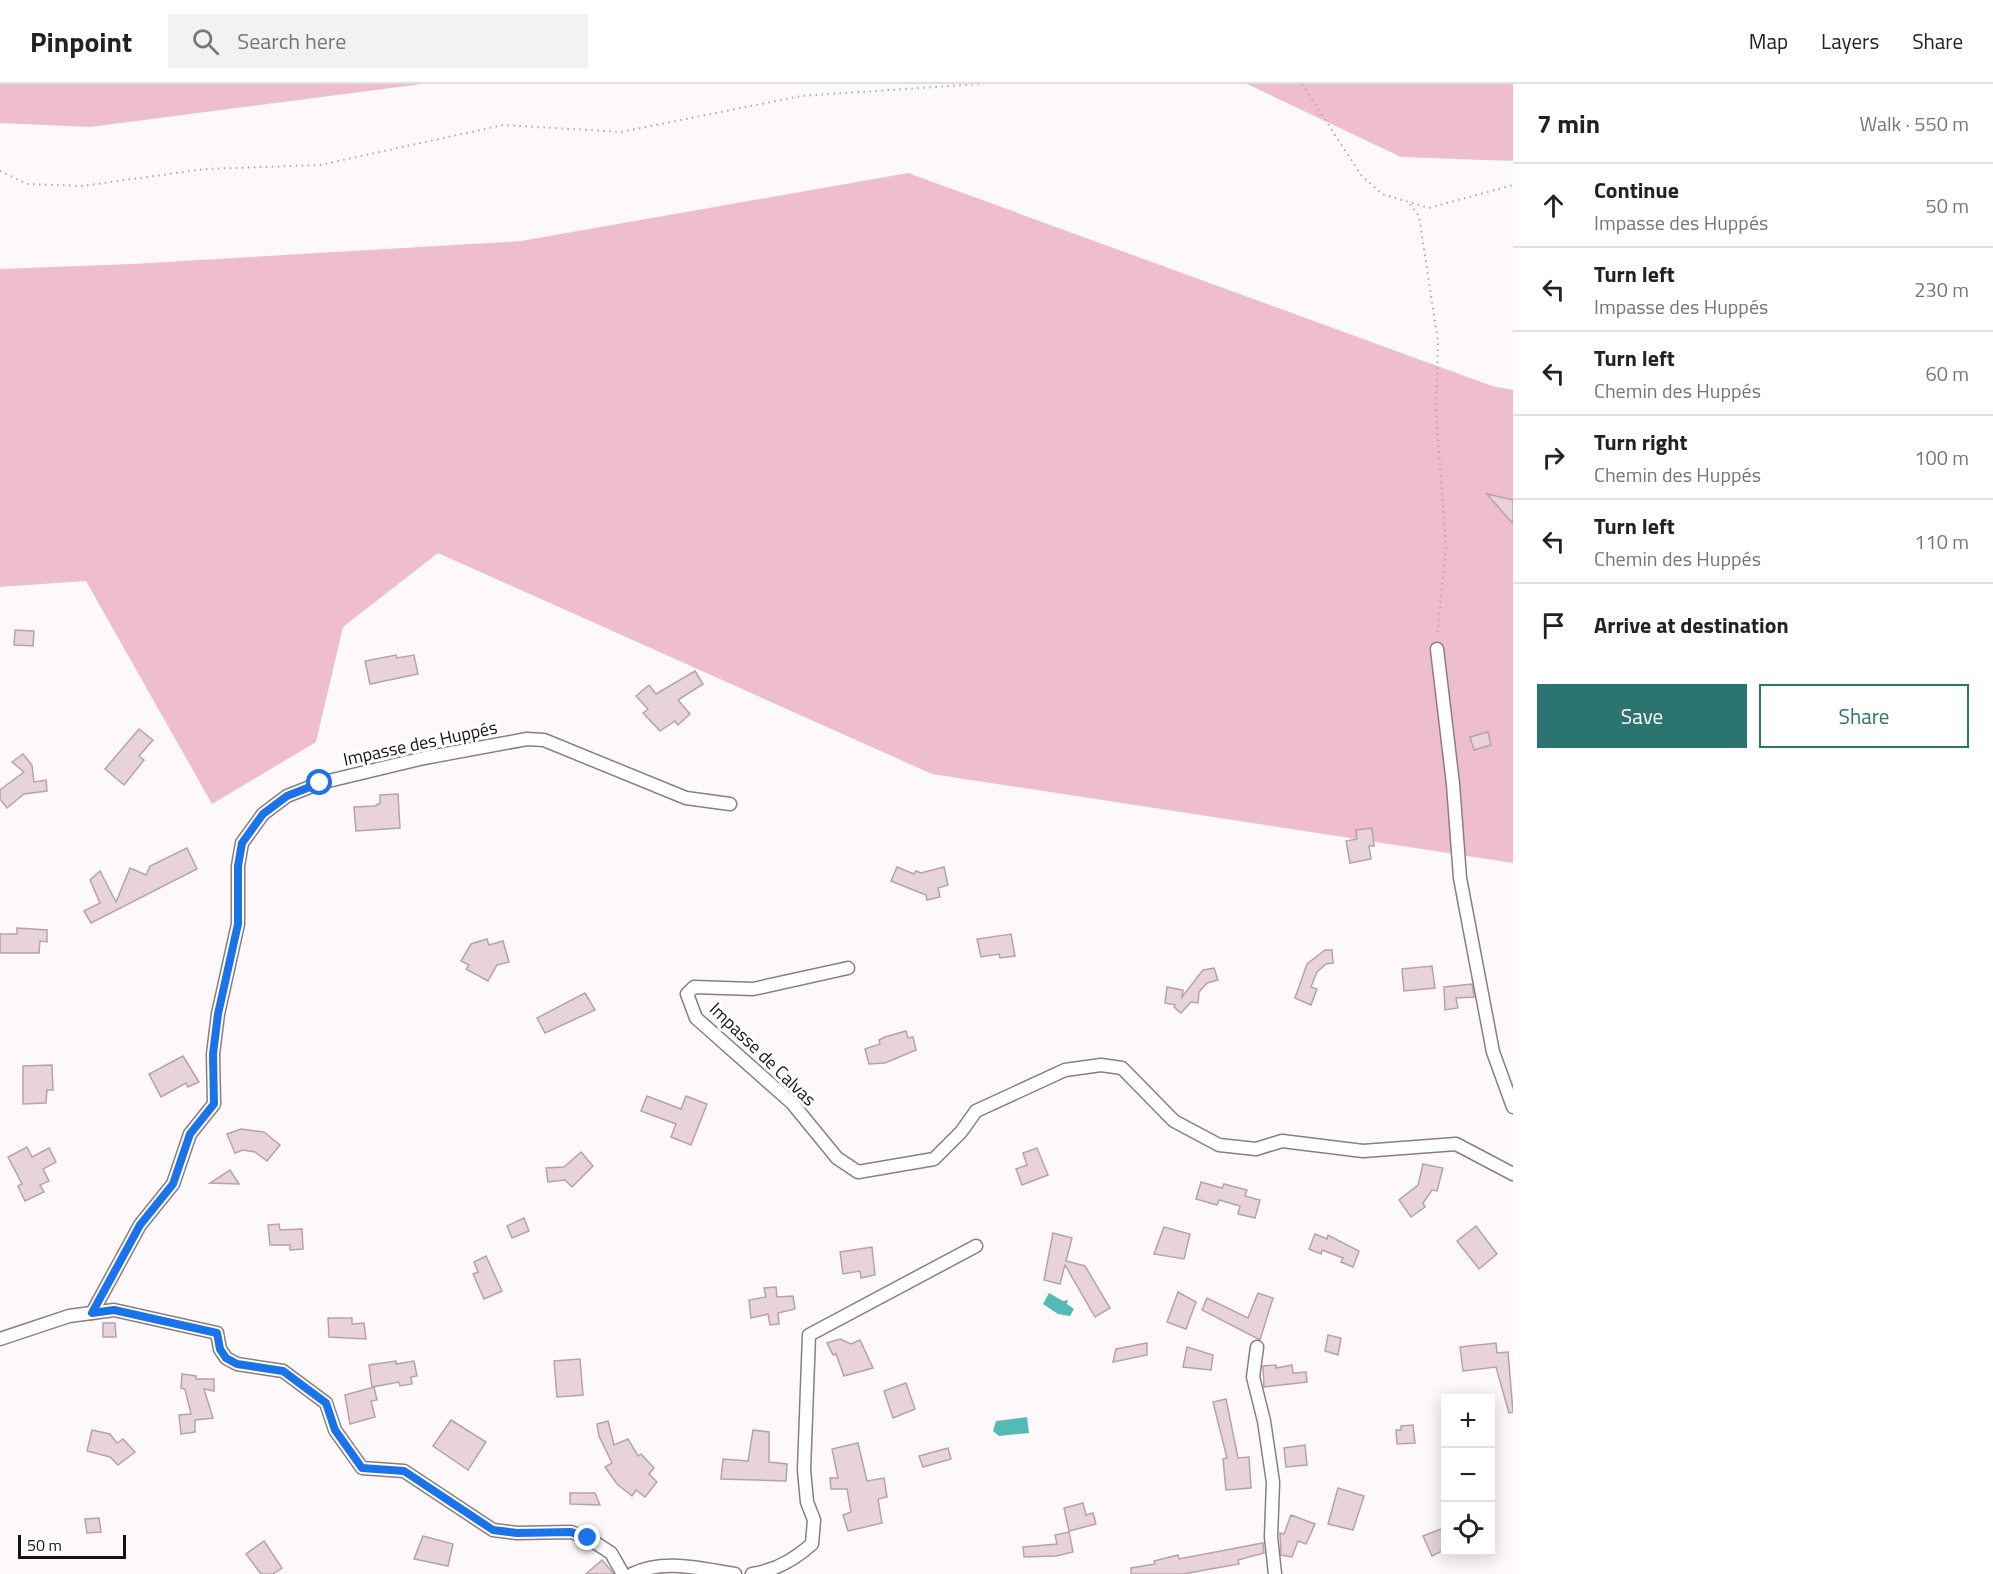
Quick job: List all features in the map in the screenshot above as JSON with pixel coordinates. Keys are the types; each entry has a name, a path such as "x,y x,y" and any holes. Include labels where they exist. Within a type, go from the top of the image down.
{"street":[{"path":"1437,649 1454,784 1460,878 1478,960 1493,1052 1513,1107"},
{"name":"Impasse des Huppés","path":"92,1313 140,1225 173,1184 190,1134 214,1104 213,1054 218,1014 238,924 238,866 242,843 263,814 287,796 320,783 424,758 526,739 544,740 686,798 730,804"},
{"name":"Impasse de Calvas","path":"848,968 753,989 694,987 687,994 696,1018 792,1103 837,1158 858,1172 934,1159 961,1132 976,1111 1065,1070 1101,1065 1122,1068 1174,1121 1219,1145 1256,1149 1282,1141 1363,1151 1456,1144 1513,1174"},
{"path":"752,1574 774,1568 793,1559 812,1544 814,1520 807,1502 804,1470 809,1335 976,1246"},
{"path":"0,1339 69,1316 114,1310 217,1333 220,1349 226,1358 237,1364 283,1371 326,1403 335,1430 362,1468 404,1471 493,1530 517,1533 571,1532 588,1538 611,1553 623,1574"},
{"path":"1257,1347 1253,1377 1264,1421 1273,1482 1271,1537 1275,1574"},
{"path":"632,1574 653,1567 677,1565 735,1574"}],"path":[{"path":"0,171 27,183 82,186 205,169 320,165 503,125 621,132 801,96 980,84"},
{"path":"1302,84 1361,175 1382,194 1429,208 1513,185"},
{"path":"1410,204 1419,216 1438,342 1436,413 1446,571 1437,618 1437,649"}],"shaded area":[{"path":"0,84 422,84 90,127 0,123"},
{"path":"1247,84 1513,84 1513,161 1401,157"},
{"path":"908,173 1492,386 1513,390 1513,863 932,774 438,553 343,627 316,742 212,804 86,581 0,587 0,269 132,264 521,241"}],"water":[{"path":"1049,1293 1063,1301 1068,1300 1067,1304 1074,1309 1070,1316 1058,1314 1043,1304"},
{"path":"1027,1417 1029,1433 999,1436 993,1431 996,1421"}],"building":[{"path":"1487,494 1513,500 1513,524"},
{"path":"15,630 34,631 33,646 14,645"},
{"path":"396,655 397,658 414,655 418,674 370,684 365,661"},
{"path":"695,671 703,684 678,700 690,714 678,725 675,721 660,731 643,713 648,709 636,696 649,685 656,694"},
{"path":"139,729 153,740 139,756 144,760 124,785 105,769"},
{"path":"1488,732 1491,745 1474,750 1470,737"},
{"path":"23,754 32,765 34,782 46,780 47,791 24,794 7,808 0,799 0,790 24,772 12,762"},
{"path":"398,794 400,828 356,831 354,807 375,806 380,803 380,795"},
{"path":"1372,828 1374,846 1369,846 1371,859 1350,863 1346,841 1357,839 1356,830"},
{"path":"187,848 197,869 91,923 84,911 100,903 90,880 100,871 116,902 130,868 146,875 150,866"},
{"path":"897,867 914,874 916,871 921,873 944,867 948,885 938,888 940,897 927,900 926,895 891,881"},
{"path":"17,928 47,930 47,942 40,941 39,953 0,953 0,934 17,934"},
{"path":"1011,934 1015,956 1000,958 999,954 981,957 977,939"},
{"path":"487,939 489,945 503,941 509,962 497,965 488,981 466,969 469,965 461,961 471,944"},
{"path":"1325,950 1332,950 1333,963 1326,964 1317,972 1311,987 1317,989 1311,1005 1295,998 1307,964"},
{"path":"1432,966 1435,988 1404,991 1402,969"},
{"path":"1214,968 1218,980 1207,983 1199,992 1198,1003 1191,1002 1181,1013 1174,1007 1175,1005 1165,1003 1167,987 1183,990 1182,997 1203,970"},
{"path":"1472,984 1474,997 1456,998 1458,1008 1445,1010 1444,987"},
{"path":"585,993 595,1010 545,1033 537,1018"},
{"path":"906,1031 908,1038 913,1037 916,1050 885,1063 869,1064 865,1049 880,1044 879,1040 885,1037"},
{"path":"183,1056 199,1082 188,1087 186,1083 161,1097 149,1074"},
{"path":"52,1065 53,1090 47,1090 46,1103 23,1104 23,1066"},
{"path":"647,1096 681,1109 686,1096 707,1104 691,1145 671,1137 676,1124 641,1111"},
{"path":"241,1129 264,1132 280,1145 267,1161 255,1152 243,1150 235,1153 227,1134"},
{"path":"27,1147 32,1157 49,1148 56,1162 43,1169 49,1181 40,1185 44,1192 25,1201 18,1186 22,1184 8,1157"},
{"path":"1037,1148 1048,1175 1022,1185 1016,1169 1027,1165 1023,1153"},
{"path":"581,1152 593,1166 572,1187 565,1180 548,1182 546,1168 564,1167"},
{"path":"1423,1164 1443,1168 1437,1191 1432,1190 1423,1203 1425,1207 1411,1217 1399,1200 1418,1185"},
{"path":"230,1170 239,1184 210,1183"},
{"path":"1201,1182 1222,1188 1224,1184 1247,1190 1245,1196 1260,1200 1255,1218 1238,1214 1240,1206 1219,1200 1217,1205 1196,1199"},
{"path":"524,1218 529,1231 512,1238 507,1226"},
{"path":"279,1224 280,1230 302,1229 303,1249 290,1250 290,1245 270,1245 268,1225"},
{"path":"1476,1226 1497,1254 1479,1269 1457,1241"},
{"path":"1164,1227 1190,1234 1184,1259 1154,1254"},
{"path":"1053,1233 1072,1238 1066,1261 1085,1266 1110,1308 1095,1317 1065,1265 1060,1284 1044,1280"},
{"path":"1315,1234 1327,1239 1328,1235 1359,1251 1353,1267 1341,1262 1343,1258 1322,1250 1321,1254 1309,1249"},
{"path":"872,1247 875,1275 861,1278 860,1271 843,1274 840,1252"},
{"path":"486,1256 502,1291 484,1299 473,1274 478,1272 474,1262"},
{"path":"776,1287 777,1297 793,1296 795,1309 778,1313 779,1324 770,1325 768,1314 751,1318 749,1300 766,1297 764,1288"},
{"path":"1178,1292 1196,1302 1186,1329 1167,1322"},
{"path":"1258,1293 1273,1298 1260,1340 1202,1310 1207,1298 1248,1318"},
{"path":"328,1318 352,1318 352,1324 364,1323 366,1339 329,1337"},
{"path":"103,1323 115,1323 116,1337 103,1337"},
{"path":"1328,1335 1341,1338 1338,1355 1325,1351"},
{"path":"840,1339 851,1344 860,1340 873,1368 844,1376 836,1354 833,1355 827,1343"},
{"path":"1147,1343 1147,1355 1113,1362 1116,1349"},
{"path":"1496,1343 1497,1353 1508,1352 1513,1412 1509,1413 1496,1367 1463,1371 1460,1347"},
{"path":"1187,1347 1213,1355 1211,1370 1183,1367"},
{"path":"580,1359 583,1395 557,1397 554,1361"},
{"path":"396,1361 396,1364 414,1361 417,1376 411,1377 412,1384 400,1386 399,1382 372,1387 369,1365"},
{"path":"1276,1365 1276,1368 1292,1365 1293,1373 1306,1372 1307,1382 1264,1387 1263,1366"},
{"path":"182,1374 196,1376 196,1379 214,1379 214,1391 204,1389 213,1418 195,1420 195,1432 181,1434 179,1415 191,1414 185,1389 181,1388"},
{"path":"906,1383 915,1409 893,1418 884,1391"},
{"path":"374,1387 377,1400 371,1401 375,1417 350,1424 345,1395"},
{"path":"1226,1399 1238,1458 1249,1457 1251,1488 1226,1490 1223,1459 1227,1458 1213,1402"},
{"path":"451,1420 486,1442 468,1470 433,1446"},
{"path":"608,1421 614,1445 628,1439 638,1456 641,1454 654,1468 649,1474 657,1482 645,1497 636,1490 632,1496 617,1484 605,1467 612,1463 599,1436 597,1424"},
{"path":"1413,1425 1415,1443 1397,1444 1396,1430 1401,1430 1401,1426"},
{"path":"92,1430 110,1434 117,1443 123,1439 135,1452 118,1465 110,1457 87,1451"},
{"path":"753,1430 769,1432 769,1462 787,1464 786,1481 721,1479 723,1459 748,1461"},
{"path":"858,1443 867,1481 884,1478 887,1497 878,1499 882,1523 848,1531 843,1515 851,1512 847,1489 831,1489 830,1478 838,1478 832,1449"},
{"path":"1305,1445 1307,1465 1286,1467 1284,1448"},
{"path":"948,1448 951,1459 923,1467 919,1456"},
{"path":"1338,1488 1364,1496 1353,1530 1328,1524"},
{"path":"570,1493 595,1493 600,1505 570,1504"},
{"path":"1083,1503 1086,1515 1093,1513 1096,1524 1069,1531 1064,1508"},
{"path":"1291,1515 1315,1524 1306,1544 1298,1541 1292,1557 1281,1555 1280,1533 1284,1534"},
{"path":"99,1518 101,1532 87,1533 85,1519"},
{"path":"1441,1529 1441,1552 1432,1556 1423,1536"},
{"path":"1069,1532 1073,1552 1056,1556 1024,1557 1023,1547 1057,1544 1055,1535"},
{"path":"423,1536 453,1544 448,1566 414,1559"},
{"path":"264,1541 282,1568 273,1574 261,1574 246,1554"},
{"path":"1263,1543 1264,1553 1238,1560 1239,1564 1183,1574 1131,1574 1131,1568 1155,1564 1154,1561 1178,1555 1179,1559"},
{"path":"602,1560 614,1574 586,1574"}],"route":[{"path":"320,783 287,796 263,814 242,843 238,866 238,924 218,1014 213,1054 214,1104 190,1134 173,1184 140,1225 92,1313 114,1310 217,1333 220,1349 226,1358 237,1364 283,1371 326,1403 335,1430 362,1468 404,1471 477,1522 493,1530 517,1533 571,1532 588,1538"}]}
